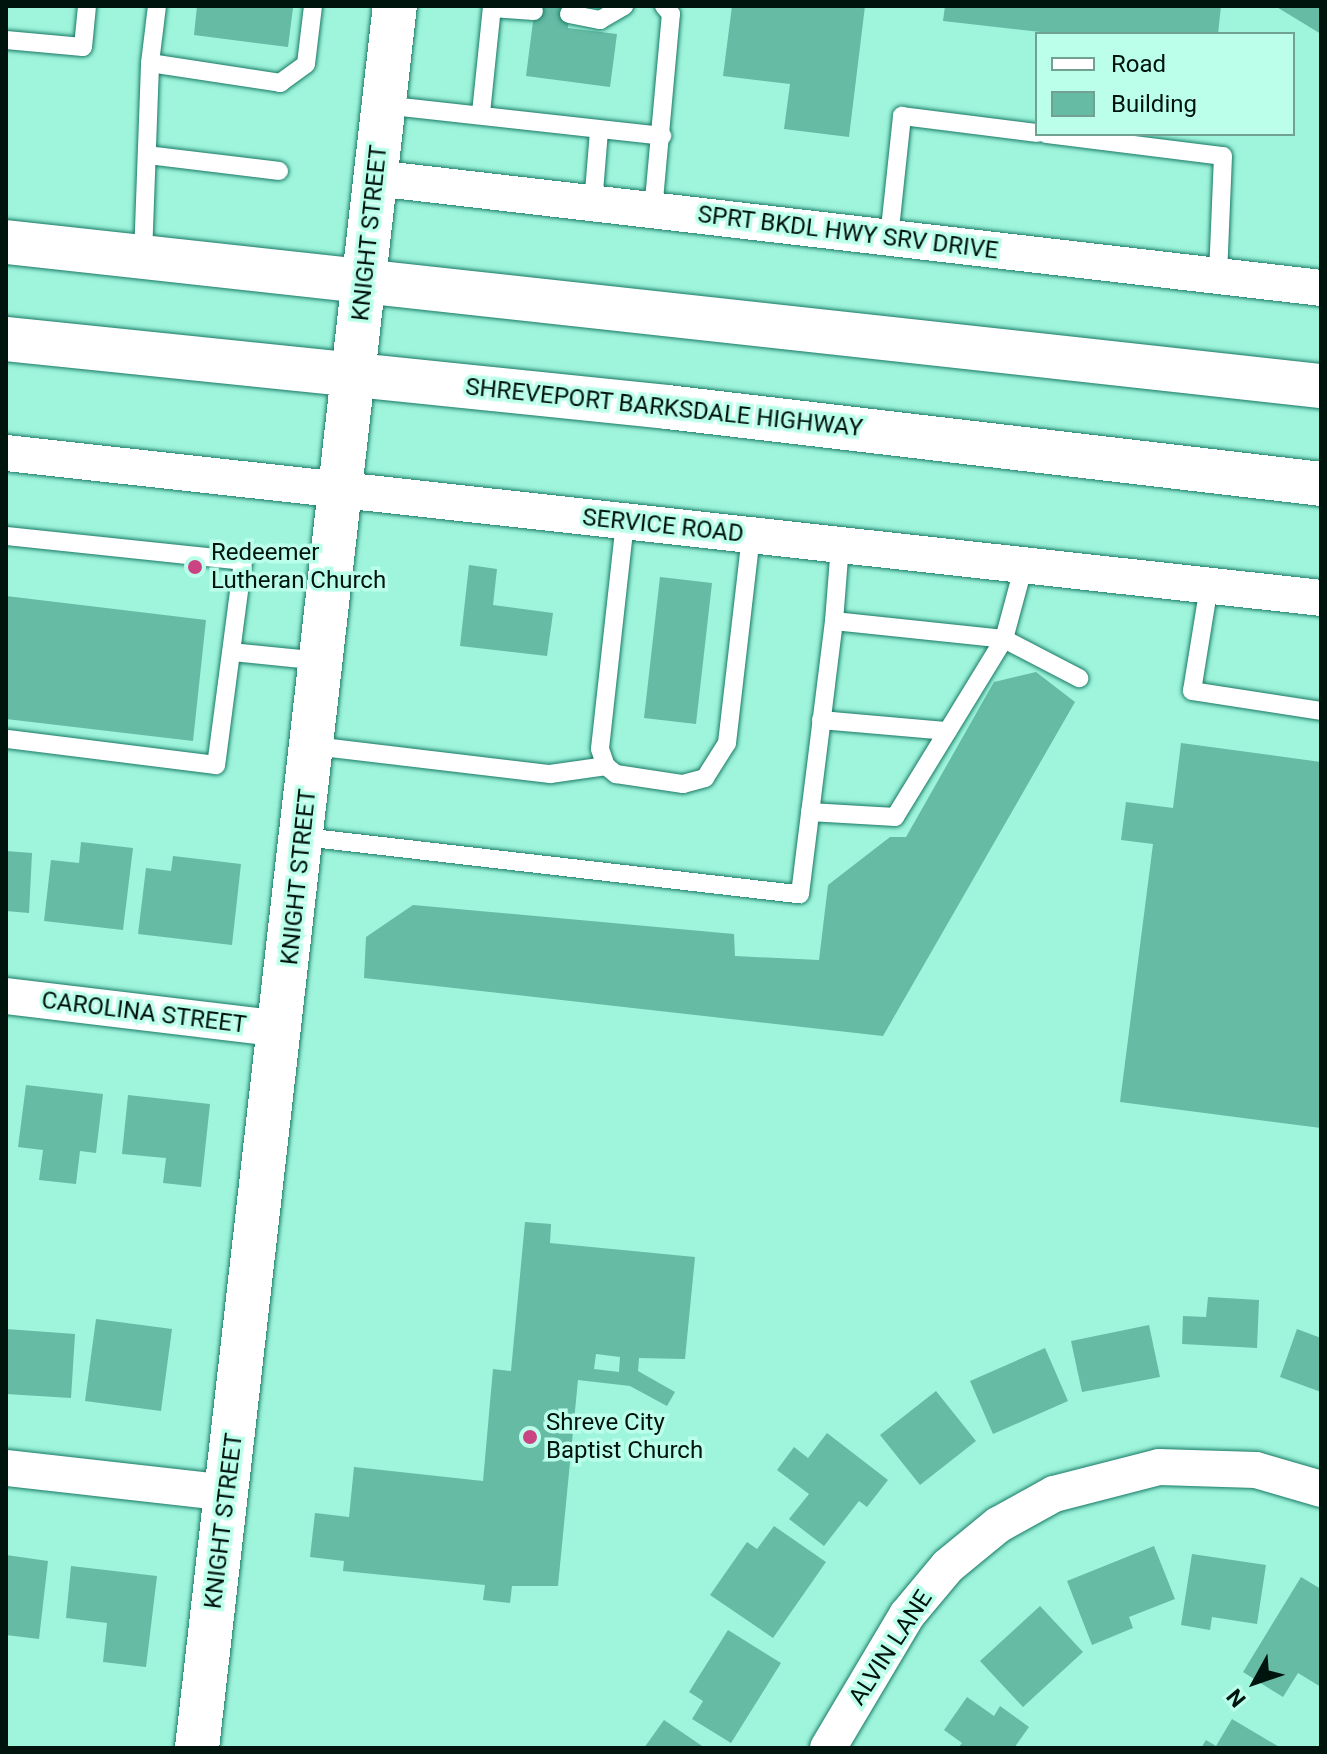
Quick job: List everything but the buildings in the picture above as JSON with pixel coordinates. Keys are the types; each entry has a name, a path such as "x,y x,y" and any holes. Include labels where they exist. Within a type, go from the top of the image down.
{"main road":[{"name":"KNIGHT STREET","path":"197,1748 304,837 395,6"},
{"path":"6,242 1321,386"},
{"name":"SHREVEPORT BARKSDALE HIGHWAY","path":"6,339 356,375 1321,484"}],"street":[{"name":"SPRT BKDL HWY SRV DRIVE","path":"375,178 1321,288"},
{"name":"SERVICE ROAD","path":"6,453 1321,598"},
{"name":"CAROLINA STREET","path":"6,996 282,1029"},
{"name":"ALVIN LANE","path":"828,1748 907,1615 948,1566 998,1525 1054,1494 1159,1467 1256,1470 1321,1489"},
{"path":"6,1468 228,1493"}],"lane":[{"path":"14,40 49,35 83,47 87,6"},
{"path":"143,256 150,63 157,6"},
{"path":"150,63 280,83 306,64 313,6"},
{"path":"572,15 600,20 624,6"},
{"path":"653,211 671,14 664,6"},
{"path":"481,113 492,7 526,12"},
{"path":"14,40 24,22"},
{"path":"383,105 481,113 599,131 662,136"},
{"path":"889,238 902,116 1035,133"},
{"path":"593,204 599,131"},
{"path":"1062,136 1223,156 1218,276"},
{"path":"147,155 279,171"},
{"path":"625,522 600,749 606,766 616,774 683,784 705,778 717,765 727,743 751,535"},
{"path":"6,536 243,561 216,765 6,739"},
{"path":"304,837 800,894 834,621 840,545"},
{"path":"810,812 895,817 1004,639 1024,565"},
{"path":"1209,586 1192,691 1321,711"},
{"path":"834,621 1004,639 1079,678"},
{"path":"232,652 323,662"},
{"path":"821,720 948,731"},
{"path":"314,746 550,774 606,766"}],"place":[{"name":"Redeemer Lutheran Church","path":"195,567"},
{"name":"Shreve City Baptist Church","path":"530,1437"}]}
